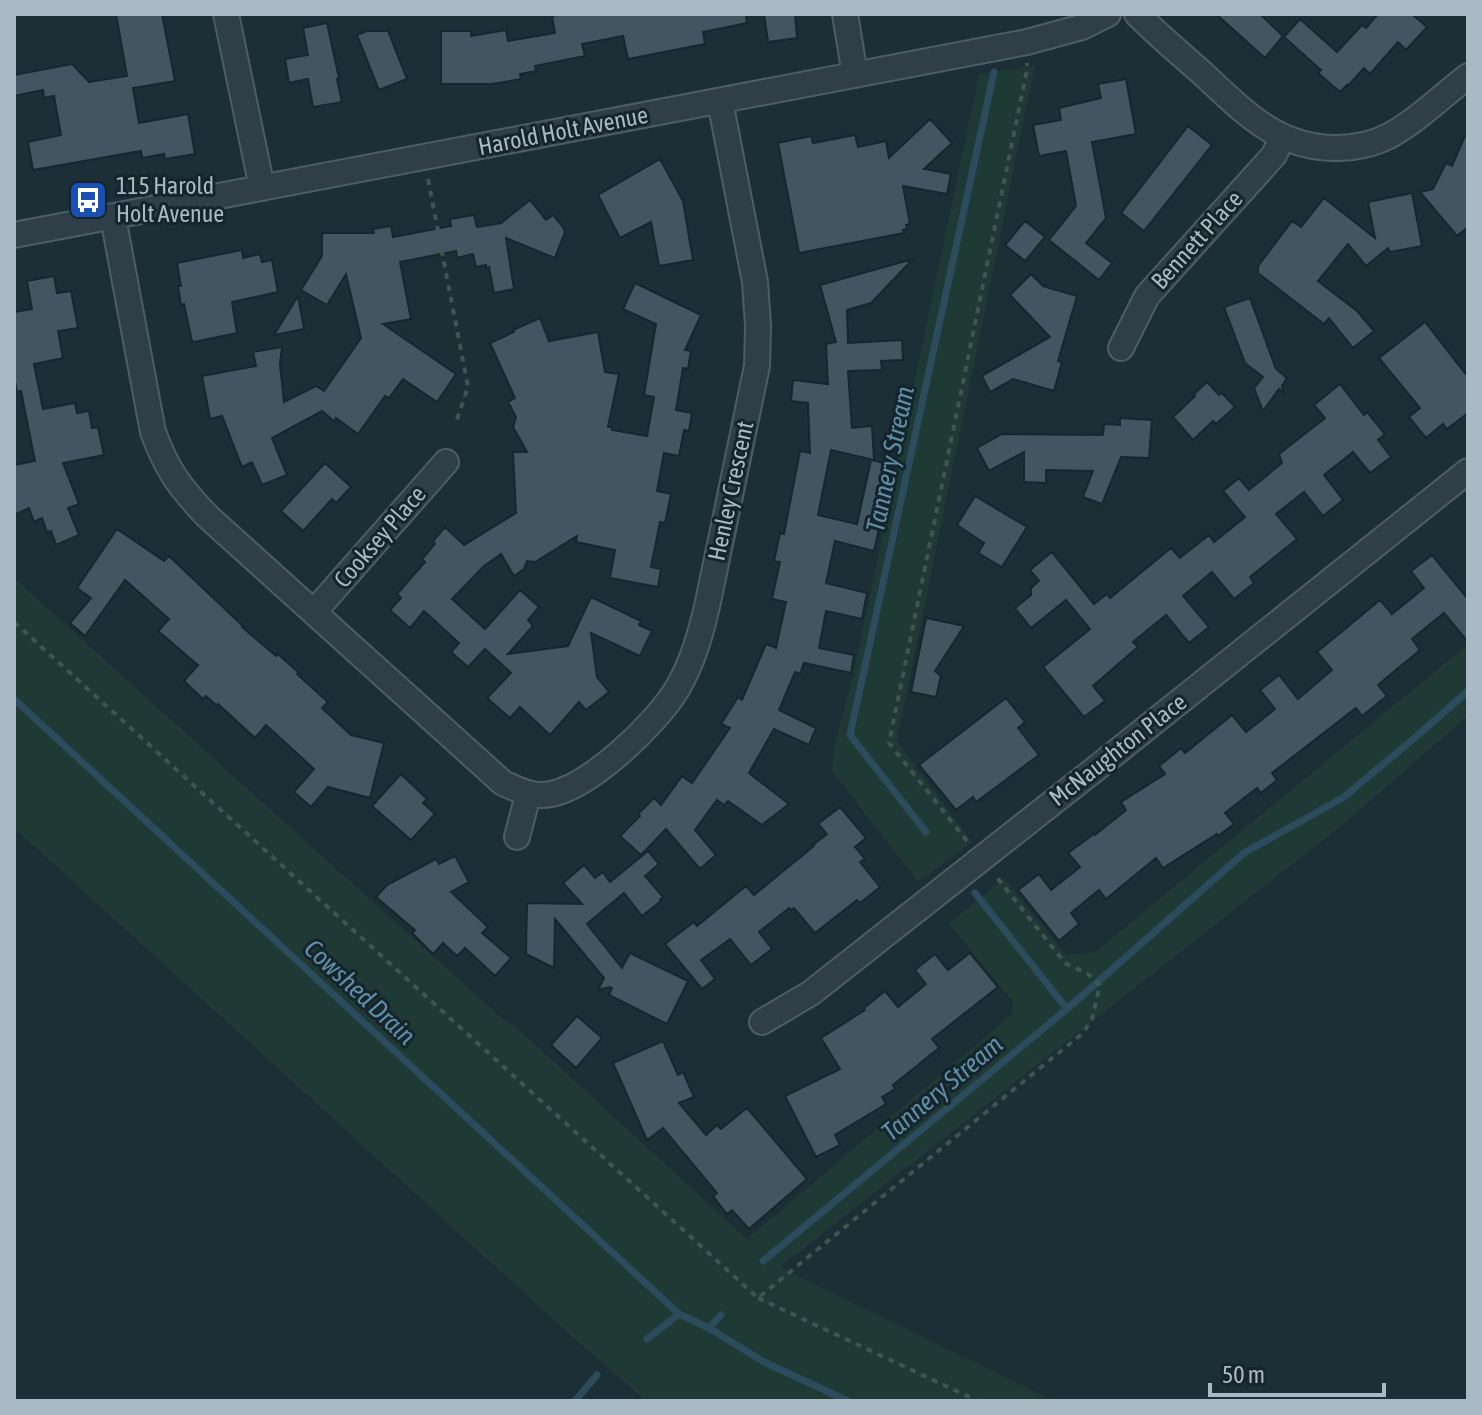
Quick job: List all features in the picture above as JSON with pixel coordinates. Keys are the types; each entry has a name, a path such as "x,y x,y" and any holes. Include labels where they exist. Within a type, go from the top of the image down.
{"street":[{"path":"226,14 262,188"},
{"path":"845,14 855,75"},
{"name":"Harold Holt Avenue","path":"14,235 1027,42 1082,27 1108,14"},
{"path":"1137,14 1237,105 1282,138 1308,146 1349,148 1368,145 1389,136 1468,76"},
{"name":"Henley Crescent","path":"528,795 550,794 580,783 637,738 676,691 700,636 757,366 755,282 720,101"},
{"name":"Bennett Place","path":"1121,348 1147,296 1274,155 1282,138"},
{"path":"113,217 150,419 163,459 180,487 206,515 503,783 528,795 517,837"},
{"name":"Cooksey Place","path":"314,612 446,462"},
{"name":"McNaughton Place","path":"762,1022 811,993 1468,471"}],"path":[{"path":"968,841 889,743 1027,70 1027,42"},
{"path":"423,157 468,387 455,425"},
{"path":"14,622 758,1298 978,1401"},
{"path":"758,1298 1083,1033 1092,1019 1100,985 1088,974 1065,963 997,878"}],"green space":[{"path":"1035,66 897,741 972,842 918,882 832,771 834,748 855,665 979,74"},
{"path":"14,578 503,1019 514,1025 747,1239 1012,1014 1013,1002 949,924 1004,878 1066,955 1095,952 1468,644 1468,716 1346,822 780,1267 1054,1401 646,1401 14,828"}],"building":[{"path":"116,14 162,14 175,81 133,88 139,123 188,114 195,154 165,159 164,154 142,158 141,151 33,170 28,142 61,135 54,96 44,98 43,90 14,96 14,75 72,64 89,82 127,76"},
{"path":"746,14 747,23 703,32 705,44 628,59 623,36 582,44 585,56 535,66 536,71 520,74 521,79 492,84 441,84 441,31 471,31 471,36 506,30 508,41 555,33 552,16"},
{"path":"764,14 795,14 797,38 768,42"},
{"path":"1216,14 1260,14 1283,36 1265,58"},
{"path":"1378,14 1412,14 1427,27 1406,50 1398,42 1370,74 1364,68 1340,92 1284,37 1300,19 1337,52 1362,25 1366,28"},
{"path":"327,23 342,102 313,107 308,79 289,83 285,59 308,55 303,28"},
{"path":"367,31 388,31 407,79 379,90 357,35"},
{"path":"1126,79 1136,134 1092,142 1106,218 1086,243 1112,263 1099,280 1049,240 1076,206 1066,151 1039,156 1033,125 1061,120 1059,108 1101,98 1098,84"},
{"path":"930,119 952,143 924,169 951,174 947,194 903,186 910,224 906,225 904,233 799,253 778,143 811,136 813,143 855,135 858,147 886,141 889,158"},
{"path":"1188,126 1212,145 1144,231 1121,213"},
{"path":"1468,129 1468,227 1457,236 1420,192 1433,189 1446,163 1452,166"},
{"path":"660,159 683,201 693,260 659,266 651,222 620,238 598,195"},
{"path":"1412,193 1422,246 1390,252 1388,248 1366,266 1348,244 1318,281 1357,311 1374,331 1353,348 1329,318 1324,324 1258,273 1258,266 1292,221 1301,227 1324,198 1375,238 1368,202"},
{"path":"530,200 546,220 553,215 565,232 555,258 506,238 514,289 494,293 489,267 476,267 473,254 457,258 456,251 400,262 411,319 383,324 456,374 437,402 403,379 389,398 385,396 358,434 322,411 272,438 287,475 262,485 252,462 242,467 222,416 210,419 202,376 256,366 253,352 282,347 280,364 284,402 316,386 324,391 361,338 346,274 327,305 301,290 322,256 322,233 374,233 373,229 391,226 393,237 451,226 450,219 474,215 477,227 501,223"},
{"path":"1025,221 1045,237 1025,261 1005,245"},
{"path":"242,250 243,258 260,254 262,262 272,260 278,292 232,302 237,333 192,341 184,304 181,305 177,263"},
{"path":"913,259 871,303 847,310 848,343 902,340 903,360 881,361 882,370 848,371 852,428 872,426 874,460 831,450 818,515 857,524 871,460 893,465 874,551 835,541 826,583 867,593 862,619 826,611 819,648 854,655 851,673 804,663 800,674 795,672 779,710 816,728 809,745 774,729 749,773 789,804 762,825 728,801 724,805 717,800 695,830 716,855 700,869 666,829 641,855 620,836 654,798 661,805 682,776 692,783 730,728 721,724 738,697 742,700 766,644 776,648 786,602 772,599 780,562 774,561 780,533 784,534 800,451 810,453 808,403 791,401 793,380 828,384 826,344 836,342 820,285"},
{"path":"1031,274 1043,286 1077,296 1058,361 1062,362 1054,391 1013,379 990,392 982,376 1050,337 1010,295"},
{"path":"54,276 57,293 71,291 78,328 58,331 63,358 34,364 43,409 75,403 77,413 89,411 92,428 98,427 104,455 63,463 79,504 68,508 79,535 56,545 42,518 34,522 29,508 14,515 14,465 35,461 21,391 17,392 14,377 14,312 32,309 27,281"},
{"path":"635,283 701,315 685,350 691,351 688,369 683,368 676,410 692,413 689,431 684,430 679,456 664,453 657,491 671,494 665,523 660,522 651,567 661,569 658,587 610,578 615,550 576,542 577,536 535,562 527,561 524,569 514,576 501,554 484,566 452,599 485,629 520,590 539,607 528,620 533,626 508,654 568,646 591,597 641,621 639,625 652,631 640,656 591,633 597,677 609,692 586,710 579,702 550,735 520,707 510,718 487,698 511,673 485,649 468,667 451,652 459,643 424,611 410,628 390,610 401,598 397,594 425,562 422,559 445,527 464,545 516,513 513,452 527,452 513,427 516,417 508,402 515,398 490,343 540,318 549,341 598,332 605,372 619,374 608,427 647,436 654,397 644,395 656,324 623,309"},
{"path":"298,296 304,329 274,335"},
{"path":"1250,298 1276,369 1287,378 1282,386 1284,393 1279,389 1263,411 1254,388 1263,377 1245,363 1224,307"},
{"path":"1425,322 1468,377 1468,413 1447,429 1443,424 1426,438 1409,417 1420,408 1379,358"},
{"path":"1207,382 1235,407 1216,424 1213,421 1193,440 1173,417"},
{"path":"1340,384 1364,415 1367,412 1385,434 1378,440 1391,457 1370,473 1353,452 1324,475 1343,500 1323,516 1304,492 1276,514 1297,539 1250,577 1254,583 1234,599 1212,572 1183,596 1209,627 1189,643 1166,615 1133,642 1138,647 1093,686 1105,701 1084,717 1043,667 1090,629 1066,600 1031,628 1015,608 1031,595 1031,588 1039,581 1030,570 1052,552 1094,604 1107,594 1110,598 1171,548 1180,558 1209,535 1214,542 1245,517 1223,491 1239,478 1249,490 1282,463 1279,454 1325,418 1314,405"},
{"path":"1120,418 1152,420 1149,458 1121,457 1102,504 1083,497 1093,471 1046,470 1046,483 1024,482 1024,452 989,471 977,448 1002,434 1103,435 1104,424 1120,425"},
{"path":"325,463 351,487 336,503 332,499 303,531 281,511"},
{"path":"975,496 1027,527 1002,567 978,553 984,543 957,525"},
{"path":"117,529 164,561 169,556 242,627 299,673 328,702 322,708 351,735 384,743 370,798 328,787 311,807 294,792 314,769 266,725 255,738 218,704 206,696 203,699 184,681 198,665 158,631 169,619 125,580 85,636 70,623 91,598 77,588"},
{"path":"1432,555 1468,599 1468,642 1444,613 1412,639 1420,650 1378,685 1387,696 1362,716 1356,708 1272,773 1277,780 1261,793 1257,788 1225,813 1234,824 1218,836 1163,868 1156,858 1106,899 1099,890 1071,913 1079,924 1059,941 1018,890 1039,874 1051,890 1080,867 1068,853 1126,810 1121,802 1165,774 1159,766 1181,748 1185,753 1232,715 1246,732 1275,709 1260,690 1279,675 1298,699 1332,670 1317,652 1380,600 1392,614 1424,588 1411,571"},
{"path":"926,618 964,626 935,671 941,676 936,697 911,692"},
{"path":"1006,698 1025,722 1018,728 1039,755 976,802 973,797 956,810 919,765"},
{"path":"401,774 427,799 423,803 435,814 411,840 372,806"},
{"path":"840,807 866,838 855,847 865,859 860,862 880,887 860,903 857,900 815,933 794,908 789,908 759,932 772,949 751,965 730,939 701,960 715,979 702,989 665,944 694,922 697,926 746,886 754,895 827,834 818,824"},
{"path":"648,851 659,864 645,876 663,897 661,901 642,916 624,893 587,924 622,968 630,953 688,981 667,1024 609,995 610,987 598,990 604,978 555,919 554,968 526,954 527,903 582,904 563,883 584,865 595,878 603,872 610,882"},
{"path":"455,856 469,882 451,892 488,927 482,933 511,958 495,976 465,948 457,956 443,943 433,954 412,933 415,930 376,897 387,885 436,859 439,864"},
{"path":"970,953 998,987 932,1039 939,1048 893,1085 895,1089 882,1097 886,1104 835,1135 840,1145 816,1157 785,1096 840,1069 821,1038 865,1010 885,991 898,1007 926,984 915,970 935,954 948,970"},
{"path":"577,1016 602,1038 576,1068 551,1045"},
{"path":"663,1041 678,1075 683,1072 694,1097 679,1103 706,1135 717,1125 721,1129 747,1108 807,1179 749,1229 732,1210 727,1214 713,1196 717,1193 663,1128 647,1140 613,1063"}],"waterway":[{"name":"Tannery Stream","path":"926,832 850,735 994,72"},
{"path":"763,1261 1067,1009 1244,853 1344,797 1468,691"},
{"name":"Cowshed Drain","path":"14,699 679,1314 709,1328 764,1362 848,1401"},
{"name":"Tannery Stream","path":"975,893 1067,1009"},
{"name":"Tannery Stream","path":"647,1339 679,1314"},
{"name":"Tannery Stream","path":"709,1328 721,1315"},
{"name":"Tannery Stream","path":"575,1401 597,1375"}],"place":[{"name":"115 Harold Holt Avenue","path":"88,200"}]}
